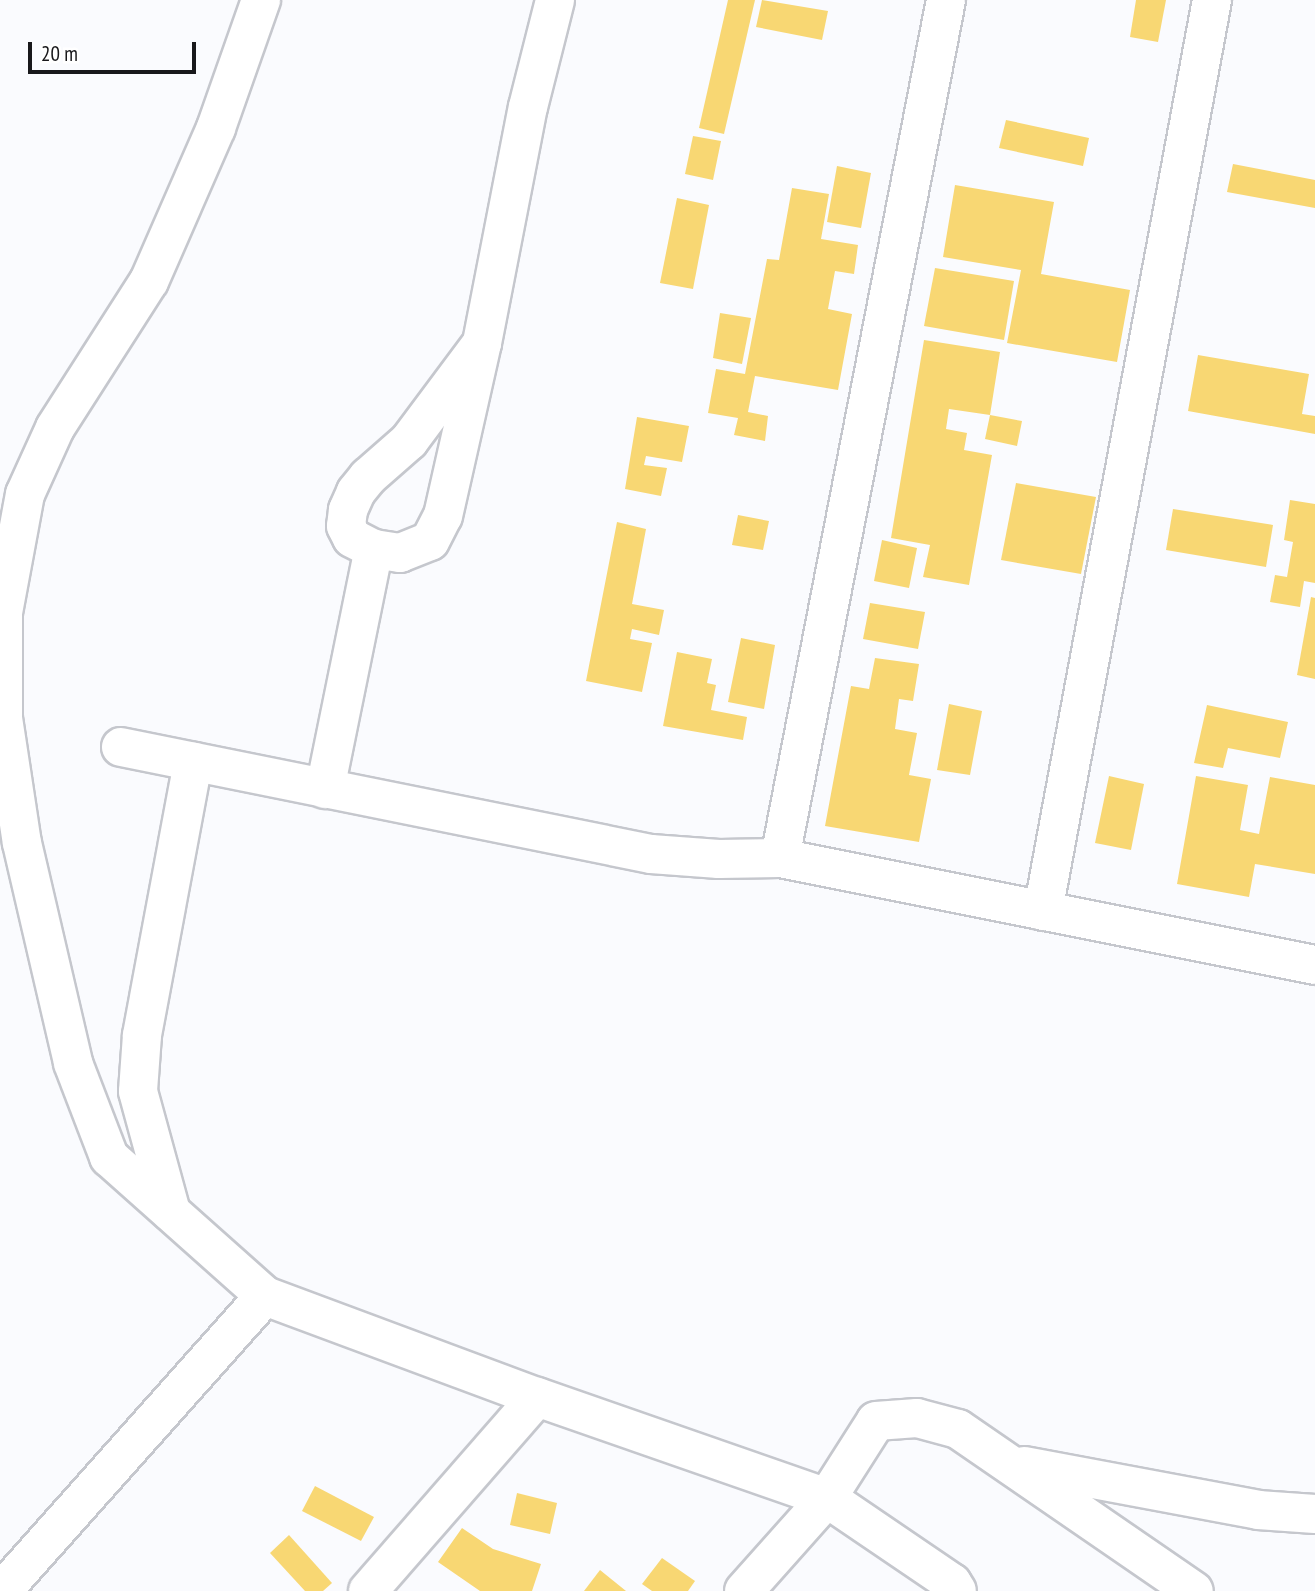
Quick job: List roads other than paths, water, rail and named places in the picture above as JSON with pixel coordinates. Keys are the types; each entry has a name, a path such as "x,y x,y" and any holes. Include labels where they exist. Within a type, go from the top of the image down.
{"street":[{"path":"261,0 216,128 149,281 55,428 25,494 3,613 4,718 22,842 73,1063 109,1157 265,1296 537,1397 827,1497 953,1583 957,1591"},
{"path":"482,343 409,441 368,477 356,492 348,510 346,526 352,538 374,549 400,553 430,541 443,516 482,343 528,107 555,0"},
{"path":"780,858 946,0"},
{"path":"1043,911 1212,0"},
{"path":"325,789 374,549"},
{"path":"121,747 651,854 719,859 780,858 1315,965"},
{"path":"172,1212 138,1091 142,1035 193,762"},
{"path":"2,1591 265,1296"},
{"path":"368,1591 537,1397"},
{"path":"744,1591 827,1497 876,1421 917,1418 958,1429 1194,1591"},
{"path":"1010,1464 1258,1510 1315,1514"}]}
